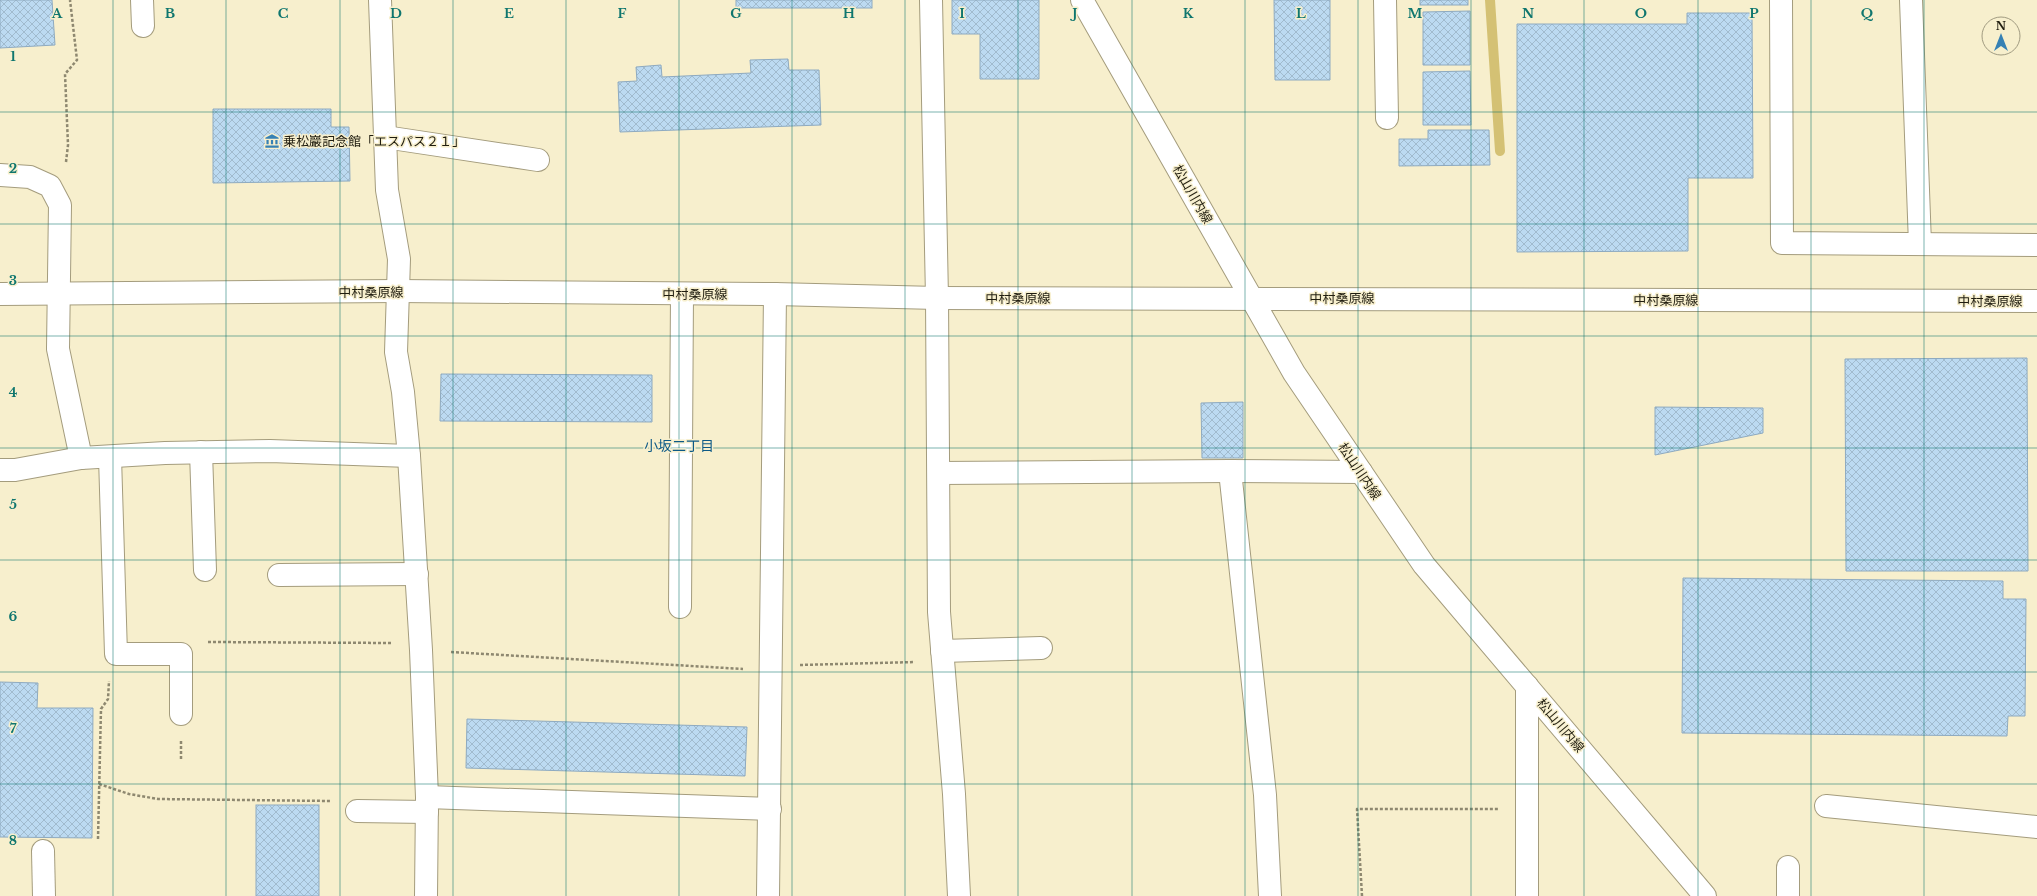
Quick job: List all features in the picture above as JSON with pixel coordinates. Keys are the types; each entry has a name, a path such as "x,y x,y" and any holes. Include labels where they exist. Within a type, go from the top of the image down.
{"street":[{"path":"142,0 143,26"},
{"path":"380,0 387,190 399,259 396,352 403,392 409,456 421,646 427,804 426,896"},
{"path":"931,0 937,298 939,612 954,794 959,896"},
{"name":"松山川内線","path":"1082,0 1294,373 1424,564 1705,896"},
{"path":"1385,0 1387,118"},
{"path":"1781,0 1782,243 2037,245"},
{"path":"1911,0 1920,244"},
{"path":"385,137 538,160"},
{"path":"0,175 30,177 50,186 60,205 58,349 81,458"},
{"name":"中村桑原線","path":"0,294 58,295 398,291 775,294 937,298 2037,301"},
{"path":"680,607 682,294"},
{"path":"768,896 775,294"},
{"path":"0,470 15,470 81,458 201,452 270,451 409,456"},
{"path":"201,452 205,570"},
{"path":"110,457 116,654 181,654 181,714"},
{"path":"938,474 1230,471 1361,472"},
{"path":"1230,471 1265,795 1270,896"},
{"path":"279,574 417,574"},
{"path":"943,656 1041,648"},
{"path":"1527,686 1527,896"},
{"path":"357,811 427,804 770,809"},
{"path":"1826,806 2037,827"},
{"path":"43,851 44,896"},
{"path":"1788,866 1788,896"}],"path":[{"path":"50,186 60,176 66,161 68,145 65,74 77,60 70,0"},
{"path":"181,654 198,642 421,646 736,670 770,666 943,656"},
{"path":"98,839 101,709 108,699 110,668 116,654"},
{"path":"100,784 129,794 158,799 353,801 357,811"},
{"path":"1362,896 1357,809 1527,809"}],"building":[{"path":"0,0 52,0 55,45 0,48"},
{"path":"736,0 872,0 872,8 736,8"},
{"path":"952,0 1039,0 1039,79 980,79 980,34 952,34"},
{"path":"1274,0 1330,0 1330,80 1275,80"},
{"path":"1420,0 1468,0 1468,5 1420,5"},
{"path":"1470,11 1470,65 1423,65 1423,12"},
{"path":"1687,13 1752,13 1753,178 1688,178 1688,251 1517,252 1517,24 1687,24"},
{"path":"788,59 789,70 819,70 821,125 620,132 618,82 637,81 636,67 661,65 662,77 751,73 750,60"},
{"path":"1470,71 1471,125 1423,125 1423,72"},
{"path":"213,109 331,109 331,127 349,127 350,181 213,183"},
{"path":"1428,130 1489,130 1490,165 1399,166 1399,139 1428,139"},
{"path":"2027,358 2028,571 1846,571 1845,359"},
{"path":"441,374 652,375 652,422 440,421"},
{"path":"1243,402 1243,458 1202,458 1201,403"},
{"path":"1655,407 1763,408 1763,433 1655,455"},
{"path":"1683,578 2003,581 2003,599 2026,599 2025,716 2008,716 2007,736 1682,733"},
{"path":"0,682 38,683 37,708 93,708 92,838 0,837"},
{"path":"467,719 747,727 745,776 466,768"},
{"path":"256,805 319,805 319,896 256,896"}],"waterway":[{"path":"1490,0 1500,151"}],"place":[{"name":"乗松巖記念館「エスパス２１」","path":"272,141"}],"district":[{"name":"小坂二丁目","path":"679,446"}]}
